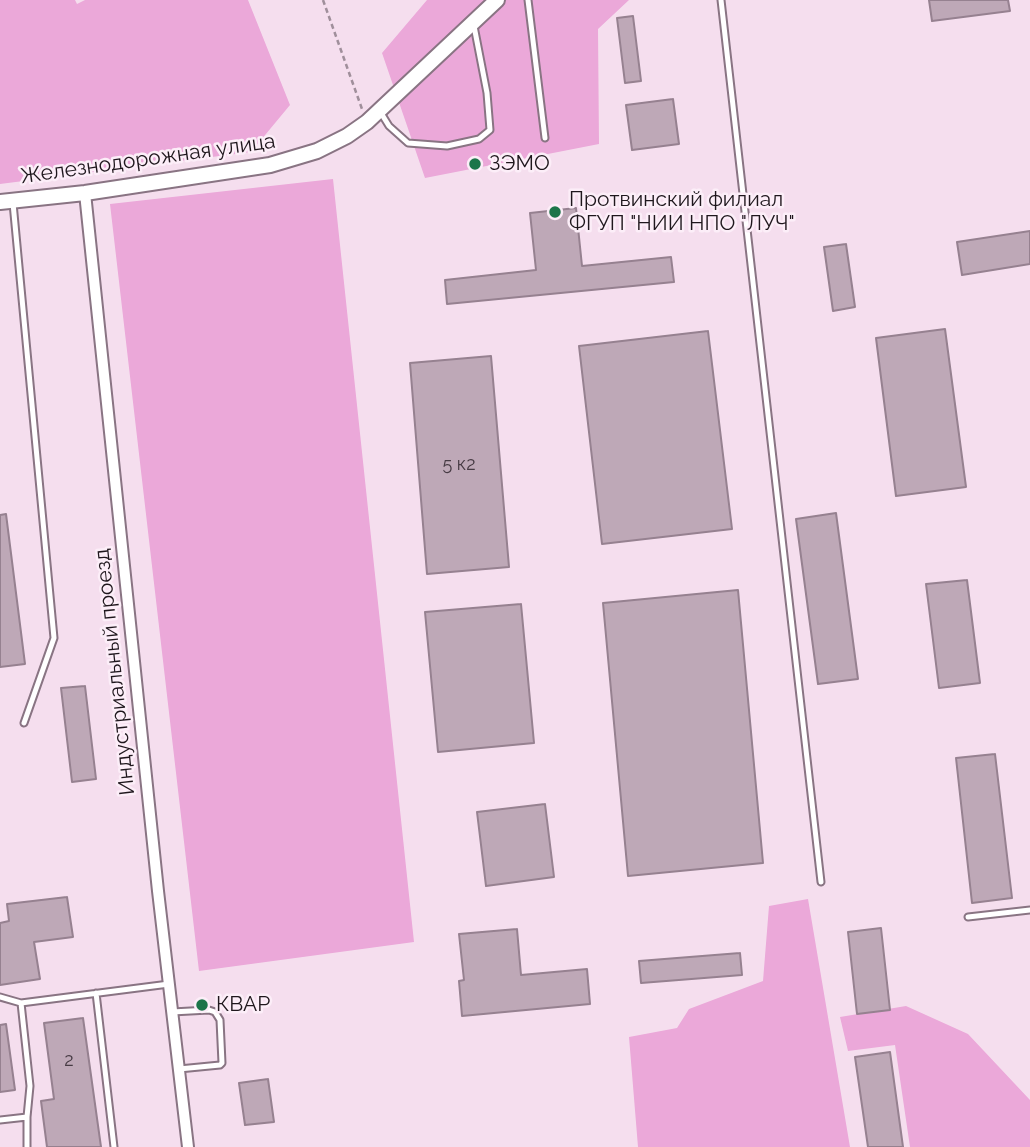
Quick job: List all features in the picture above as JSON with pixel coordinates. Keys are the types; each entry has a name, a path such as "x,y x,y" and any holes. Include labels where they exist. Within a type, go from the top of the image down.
{"street":[{"name":"Железнодорожная улица","path":"6,201 85,193 270,165 317,150 347,136 367,122 497,0"},
{"name":"Индустриальный проезд","path":"85,193 188,1147"}],"lane":[{"path":"528,0 545,138"},
{"path":"721,0 821,882"},
{"path":"380,110 389,127 408,143 447,146 479,139 490,130 487,93 473,23"},
{"path":"6,201 54,638 24,723"},
{"path":"968,916 1030,910"},
{"path":"0,997 21,1003 169,984"},
{"path":"96,993 114,1147"},
{"path":"21,1003 30,1086 27,1147"},
{"path":"172,1012 209,1010 215,1012 220,1020 222,1063 179,1069"},
{"path":"0,1120 27,1117"}],"path":[{"path":"323,0 367,122"}],"shaded area":[{"path":"0,0 75,0 77,4 85,0 248,0 290,105 251,152 0,184"},
{"path":"427,0 629,0 598,29 599,144 425,178 382,53"},
{"path":"333,179 414,942 199,971 110,204"},
{"path":"808,899 850,1147 638,1147 629,1037 677,1028 689,1009 763,981 769,906"},
{"path":"906,1006 968,1034 1030,1100 1030,1147 910,1147 895,1045 848,1051 840,1017"}],"building":[{"path":"929,0 1008,0 1010,11 932,21"},
{"path":"633,16 641,81 625,83 617,18"},
{"path":"673,99 679,144 632,150 626,105"},
{"path":"576,208 582,266 671,257 674,282 447,304 445,280 536,270 530,213"},
{"path":"1030,231 1030,264 962,275 957,242"},
{"path":"846,244 855,307 833,311 824,247"},
{"path":"945,329 966,487 896,496 876,338"},
{"path":"708,331 732,529 602,544 579,346"},
{"path":"491,356 509,567 427,574 410,363"},
{"path":"836,513 858,679 818,684 796,519"},
{"path":"6,514 25,664 0,667 0,515"},
{"path":"967,580 980,683 939,688 926,584"},
{"path":"738,590 763,863 628,876 603,603"},
{"path":"521,604 534,743 438,752 425,612"},
{"path":"85,686 96,779 72,782 61,688"},
{"path":"995,754 1012,898 972,903 956,758"},
{"path":"545,804 554,877 486,886 477,812"},
{"path":"67,897 73,937 34,942 40,979 0,985 0,923 9,921 7,904"},
{"path":"881,928 890,1010 857,1014 848,932"},
{"path":"517,929 521,975 587,969 590,1004 462,1016 459,981 464,980 459,934"},
{"path":"740,953 742,975 641,983 639,961"},
{"path":"83,1018 101,1147 47,1147 41,1101 54,1099 44,1023"},
{"path":"6,1024 15,1090 0,1092 0,1025"},
{"path":"890,1052 903,1147 868,1147 855,1057"},
{"path":"268,1079 274,1122 245,1125 239,1083"}],"place":[{"name":"ЗЭМО","path":"475,164"},
{"name":"Протвинский филиал ФГУП \"НИИ НПО \"ЛУЧ\"","path":"555,212"},
{"name":"КВАР","path":"202,1005"}]}
